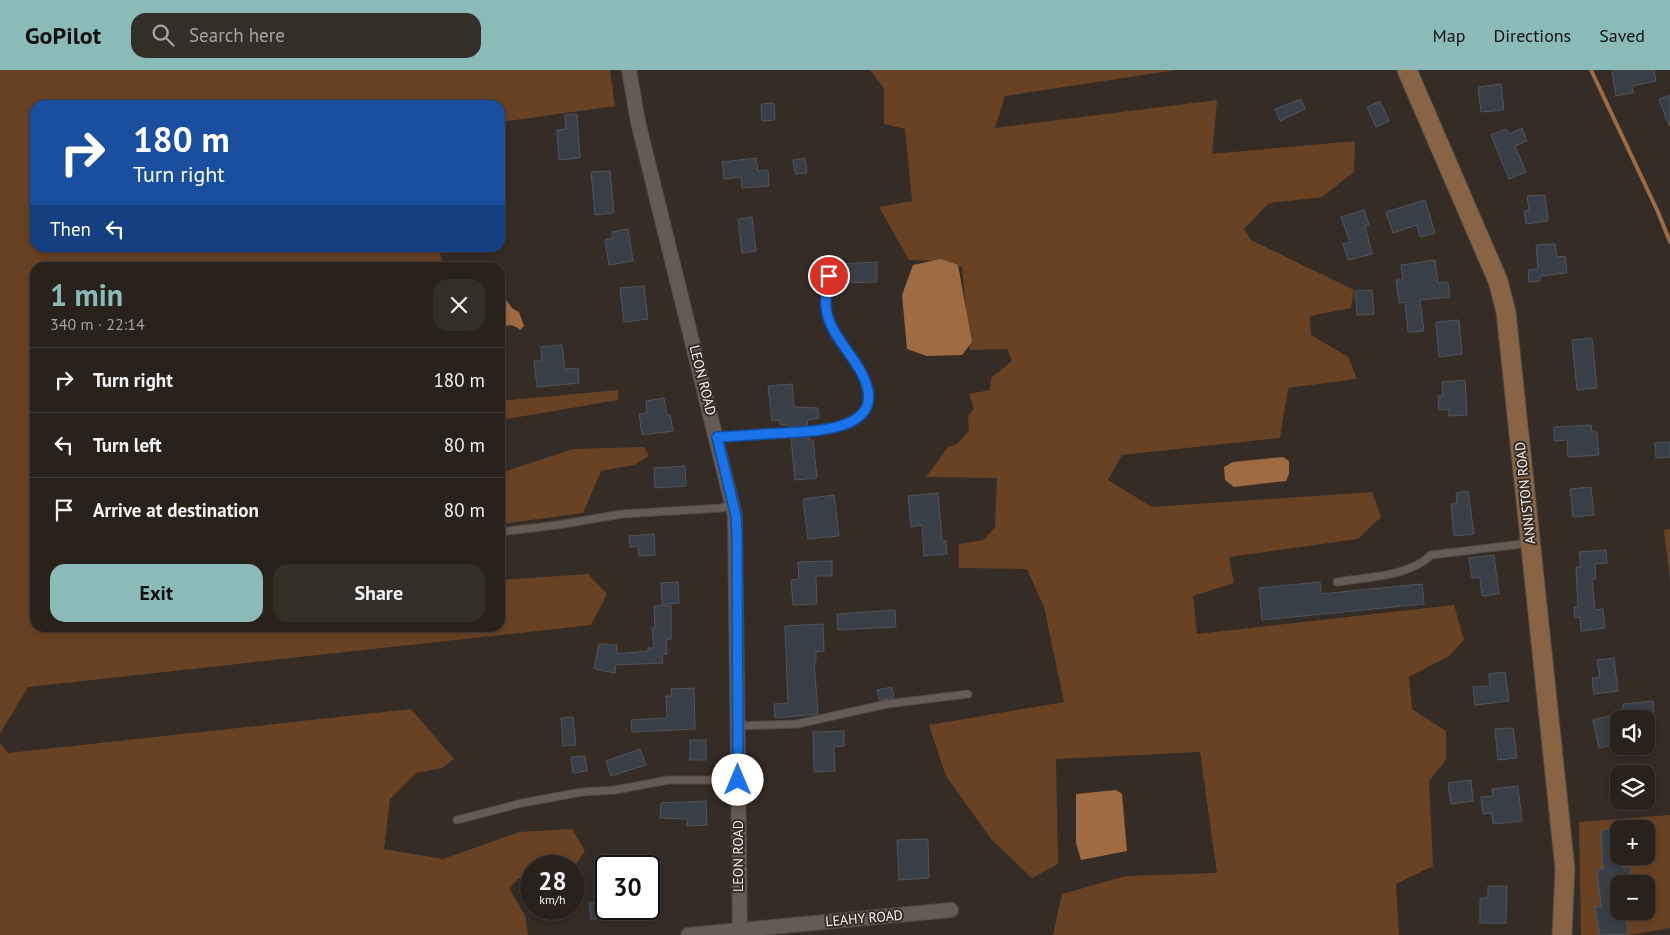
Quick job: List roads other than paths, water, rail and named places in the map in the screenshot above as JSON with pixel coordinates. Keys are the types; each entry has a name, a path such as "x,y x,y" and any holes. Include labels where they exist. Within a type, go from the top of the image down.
{"street":[{"name":"LEON ROAD","path":"629,70 638,122 733,504 737,536 739,932"},
{"name":"ANNISTON ROAD","path":"1407,70 1498,281 1506,312 1565,869 1562,935"},
{"name":"LEAHY ROAD","path":"688,935 739,932 951,910"}],"lane":[{"path":"717,437 826,430 858,418 866,409 869,398 868,387 862,373 837,335 826,307 829,276"},
{"path":"505,531 622,514 722,508 733,504"},
{"path":"1337,582 1400,571 1425,561 1431,555 1531,543"},
{"path":"738,726 796,724 887,704 968,694"},
{"path":"457,820 522,803 582,792 615,790 668,780 738,780"}],"waterway":[{"path":"1591,70 1658,212 1670,242"}]}
